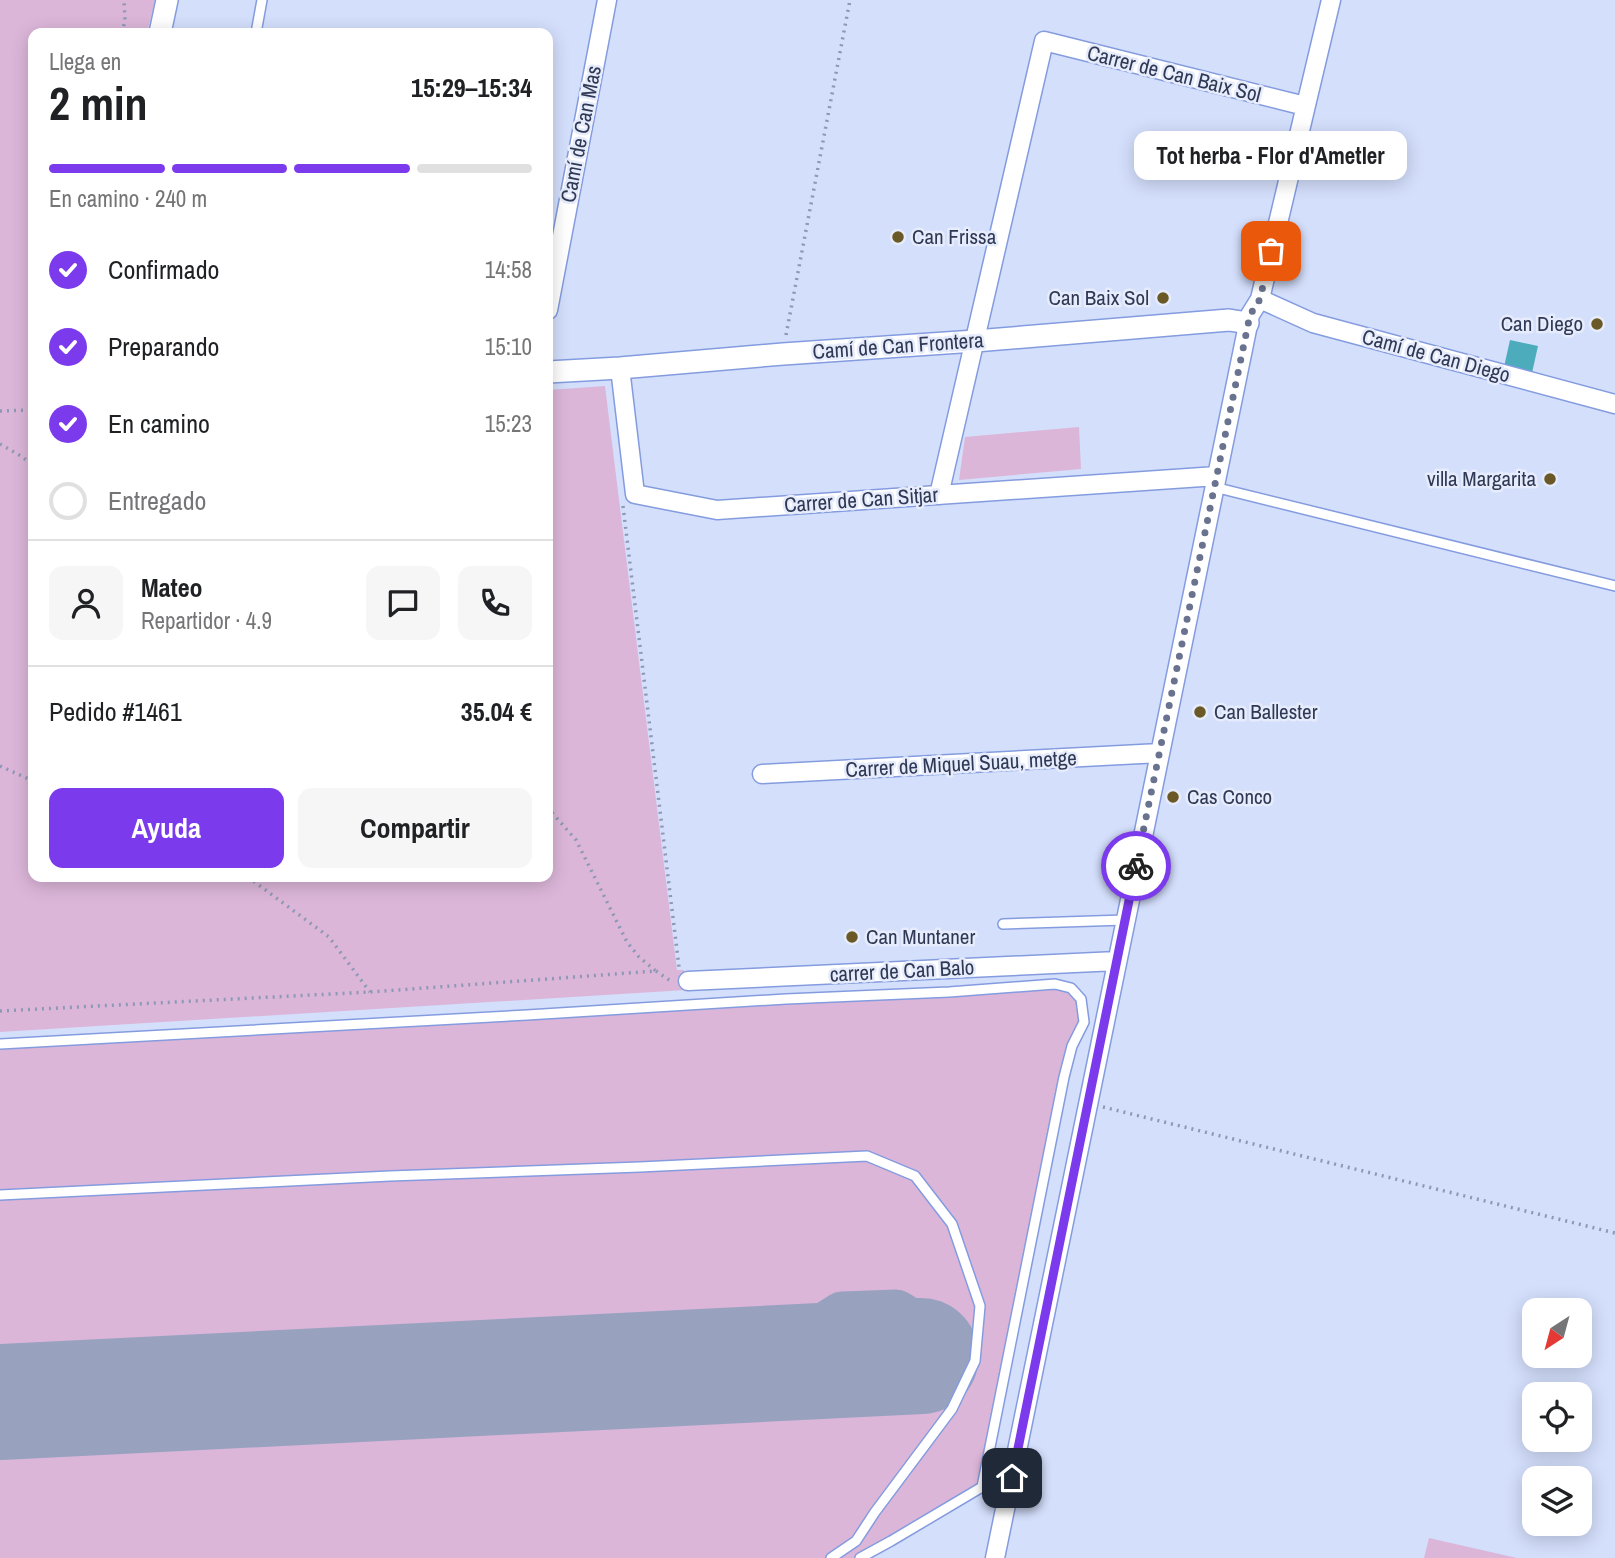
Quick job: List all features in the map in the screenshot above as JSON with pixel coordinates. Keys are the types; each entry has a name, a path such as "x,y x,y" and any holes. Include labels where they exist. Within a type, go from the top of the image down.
{"street":[{"path":"161,28 167,0"},
{"name":"Camí de Can Mas","path":"553,284 607,0"},
{"path":"995,1558 1248,323 1260,299 1331,0"},
{"name":"Carrer de Can Baix Sol","path":"975,341 1044,41 1305,106"},
{"name":"Camí de Can Diego","path":"1260,299 1313,323 1615,404"},
{"name":"Camí de Can Frontera","path":"553,372 1228,320 1248,323"},
{"path":"939,495 975,341"},
{"name":"Carrer de Can Sitjar","path":"620,368 635,494 717,510 1216,481"},
{"name":"Carrer de Miquel Suau, metge","path":"762,774 1160,754"},
{"name":"carrer de Can Balo","path":"688,981 1117,961"}],"lane":[{"path":"257,28 262,0"},
{"path":"1216,481 1615,586"},
{"path":"1003,924 1125,920"},
{"path":"0,1044 1055,984 1071,988 1081,999 1084,1022 1072,1046 1064,1077 982,1488 860,1558"},
{"path":"0,1195 867,1156 915,1176 952,1224 980,1306 975,1361 952,1409 856,1541 831,1558"}],"path":[{"path":"123,28 124,0"},
{"path":"783,354 850,0"},
{"path":"0,411 28,410"},
{"path":"0,444 28,461"},
{"path":"622,501 680,968 686,968 688,981"},
{"path":"0,766 28,779"},
{"path":"0,1011 370,992 656,971 639,957 627,942 576,840 553,814"},
{"path":"255,882 329,937 370,992"},
{"path":"1088,1103 1615,1233"}],"shaded area":[{"path":"0,0 155,0 148,28 28,28 28,882 553,882 553,390 605,386 677,970 684,970 686,990 0,1032"},
{"path":"1510,340 1538,346 1532,373 1504,367"},
{"path":"1079,427 1081,469 959,480 965,437"},
{"path":"1055,984 1081,999 1076,1038 982,1487 865,1558 0,1558 0,1432 928,1383 923,1298 836,1304 789,1335 0,1372 0,1045"},
{"path":"1429,1538 1517,1558 1424,1558"}],"taxiway":[{"path":"896,1313 911,1325 916,1332 918,1343 910,1364 895,1375 869,1376 836,1362 820,1359 763,1361 782,1353 842,1315 896,1313"}],"runway":[{"path":"0,1402 921,1356"}],"way so far":[{"path":"1136,866 1250,315 1260,299 1271,251"}],"place":[{"name":"Can Frissa","path":"898,237"},
{"name":"Tot herba - Flor d'Ametler","path":"1271,251"},
{"name":"Can Baix Sol","path":"1163,298"},
{"name":"Can Diego","path":"1597,324"},
{"name":"villa Margarita","path":"1550,479"},
{"name":"Can Ballester","path":"1200,712"},
{"name":"Cas Conco","path":"1173,797"},
{"name":"Can Muntaner","path":"852,937"}],"route":[{"path":"1012,1478 1136,866"}]}
